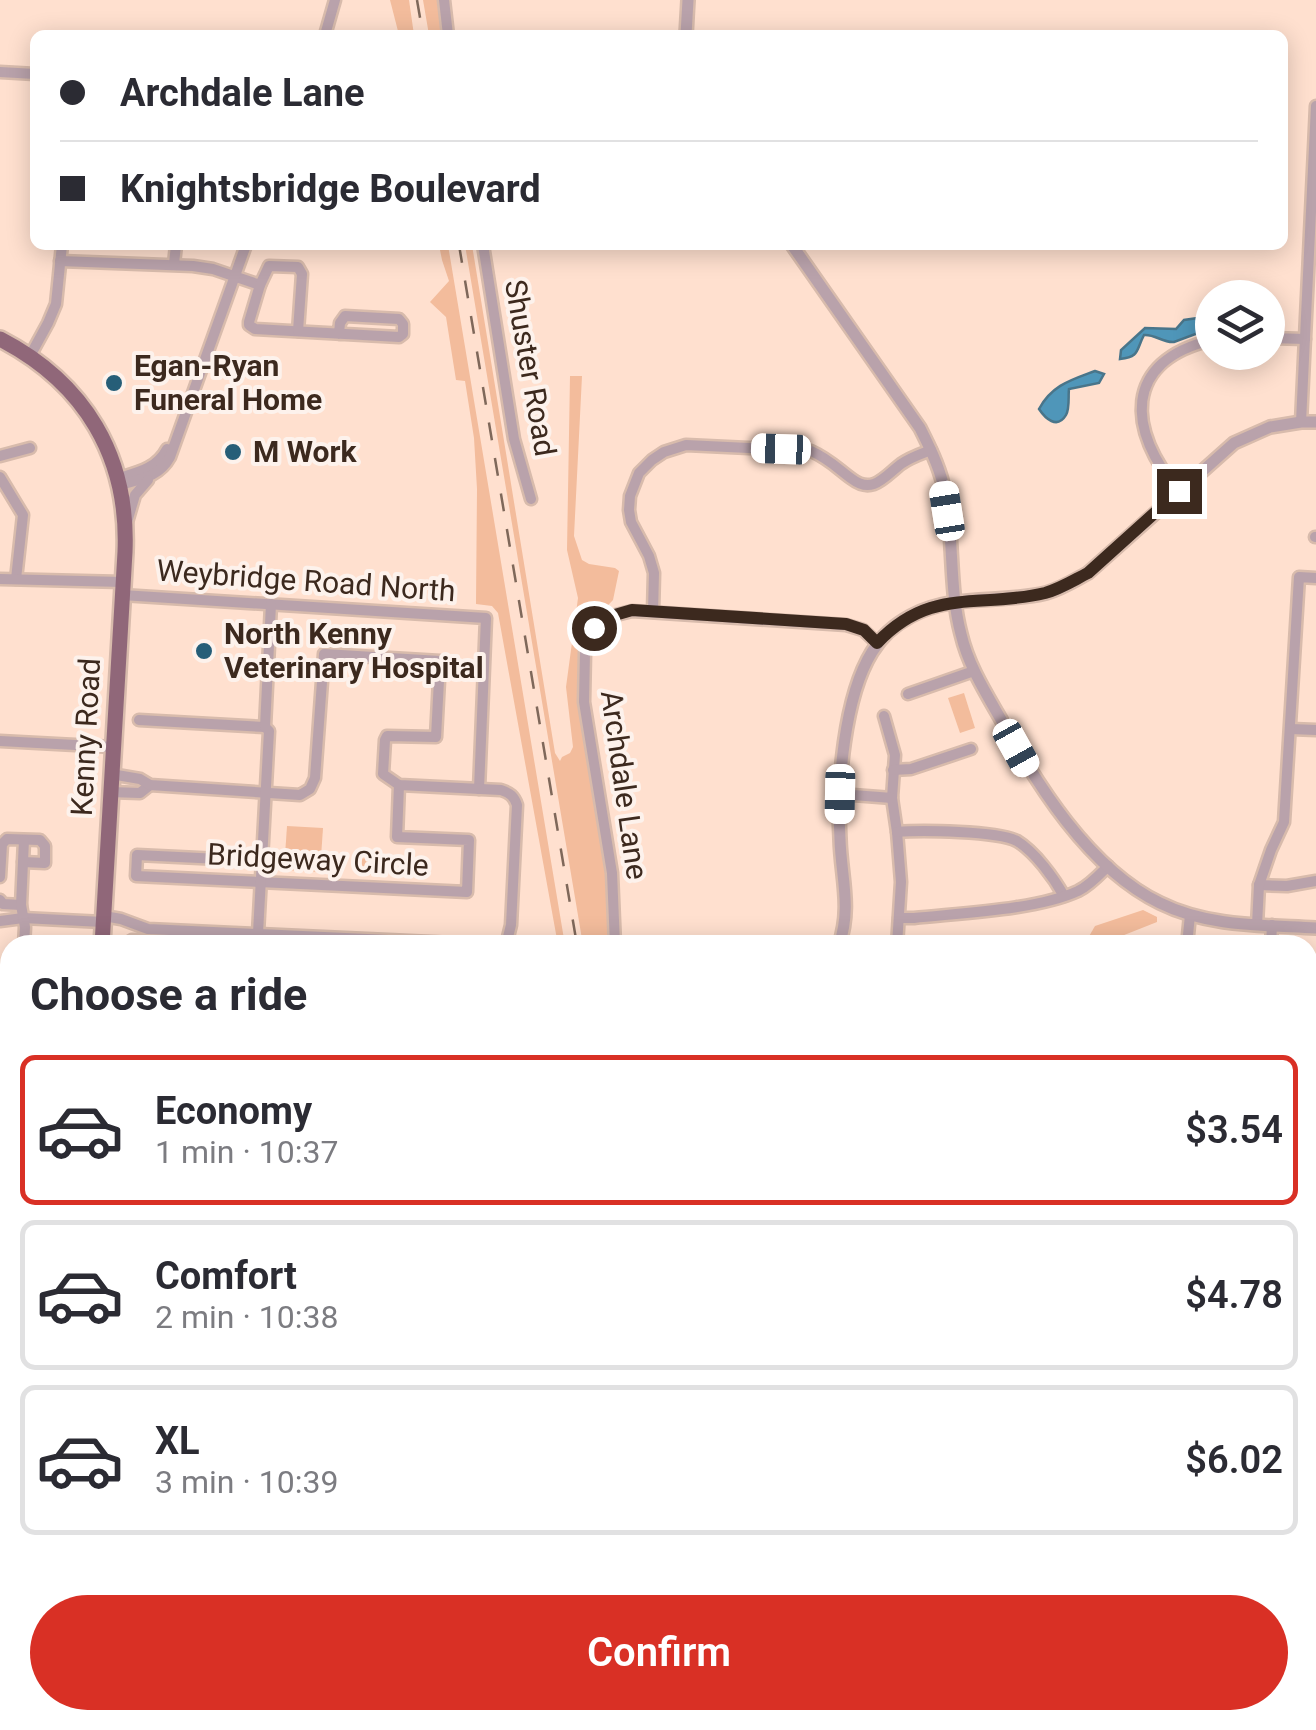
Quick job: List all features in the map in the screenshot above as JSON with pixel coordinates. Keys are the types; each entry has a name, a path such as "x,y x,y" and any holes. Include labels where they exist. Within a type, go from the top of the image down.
{"main road":[{"path":"0,339 30,356 79,402 100,435 120,482"},
{"name":"Kenny Road","path":"102,935 126,533 120,482"}],"street":[{"path":"326,30 335,0"},
{"path":"444,0 447,30"},
{"path":"686,30 688,0"},
{"path":"0,72 30,74"},
{"path":"1301,422 1316,106"},
{"path":"30,356 56,304 61,250"},
{"path":"174,264 175,250"},
{"name":"Kenny Road","path":"126,533 135,495 165,466 244,250"},
{"name":"Shuster Road","path":"484,250 514,440 531,499"},
{"path":"795,250 932,450 943,484 960,634 974,671 1030,772 1084,842 1137,890 1162,904 1223,922 1316,928"},
{"path":"60,261 174,264 214,269 260,286"},
{"path":"298,332 300,269 270,266 249,325 255,329 298,332 399,337 403,324 399,319 345,316 339,334"},
{"path":"1285,338 1305,338"},
{"path":"1179,491 1160,469 1146,440 1143,393 1150,378 1171,358 1195,345"},
{"path":"841,935 846,915 840,794 852,705 862,672 877,643 914,614 940,604 1046,592 1088,573 1234,442 1270,427 1316,422"},
{"name":"Kenny Road","path":"120,482 158,462 176,435"},
{"path":"653,612 654,572 632,522 630,496 639,473 664,452 686,445 811,450 830,459 851,479 870,486 880,483 906,460 932,450"},
{"path":"0,456 30,448"},
{"path":"120,482 152,476"},
{"path":"0,477 23,516 16,579"},
{"path":"1257,924 1259,885 1284,822 1299,577 1316,578"},
{"name":"Weybridge Road North","path":"0,579 271,604 486,618 479,789"},
{"path":"265,727 271,604"},
{"name":"Archdale Lane","path":"615,935 612,873 584,702 585,652 594,628 608,617 632,610 846,624 864,630 877,643"},
{"path":"111,774 140,778 150,785 300,795 315,778 324,654 440,661 436,737 387,736 384,774 399,786 508,792 514,798 517,806 509,935"},
{"path":"908,694 974,671"},
{"path":"884,716 894,749 892,798 901,882 898,935"},
{"path":"139,720 269,730 258,933"},
{"path":"1291,729 1316,730"},
{"path":"0,741 113,747"},
{"path":"893,770 911,769 972,749"},
{"path":"110,792 140,793 150,785"},
{"name":"Bridgeway Circle","path":"262,861 137,855 136,876 466,892 469,840 396,836 399,786"},
{"path":"840,794 892,798"},
{"path":"897,832 940,830 1016,841 1054,878 1064,896"},
{"path":"0,877 2,844 7,839 40,840 46,846 45,863 23,862"},
{"path":"24,840 20,905 25,935"},
{"path":"899,918 1020,906 1064,896 1088,884 1108,866"},
{"path":"1259,885 1316,881"},
{"path":"0,900 3,904 20,905"},
{"path":"1189,935 1190,915"},
{"path":"0,921 121,919 148,929 298,935"},
{"path":"1272,926 1272,935"}],"shaded area":[{"path":"390,0 409,0 413,30 398,30"},
{"path":"423,0 438,0 442,30 428,30"},
{"path":"440,250 449,250 563,935 556,935 498,613 492,606 476,604 474,438 465,381 456,380 446,317 430,302 449,281"},
{"path":"466,250 473,250 555,753 560,761 573,747 566,687 578,598 567,550 570,376 582,376 574,536 582,560 619,571 613,600 593,621 581,650 584,737 608,889 610,935 581,935"},
{"path":"964,693 975,728 960,733 948,698"},
{"path":"287,826 323,828 320,872 284,870"},
{"path":"357,858 388,860 387,876 356,874"},
{"path":"1143,910 1157,917 1157,922 1124,935 1090,935 1095,926"}],"water":[{"path":"1195,318 1195,334 1174,342 1144,335 1134,354 1120,359 1121,350 1145,328 1176,329 1184,320"},
{"path":"1095,371 1104,374 1099,383 1069,389 1063,419 1051,421 1044,416 1039,409 1056,389"}],"railway":[{"path":"417,0 422,30"},
{"path":"460,250 575,935"}],"place":[{"name":"Egan-Ryan Funeral Home","path":"114,383"},
{"name":"M Work","path":"233,452"},
{"name":"North Kenny Veterinary Hospital","path":"204,651"}],"route":[{"path":"594,628 608,617 632,610 846,624 864,630 877,643 905,620 940,604 1031,595 1060,588 1088,573 1179,491"}]}
